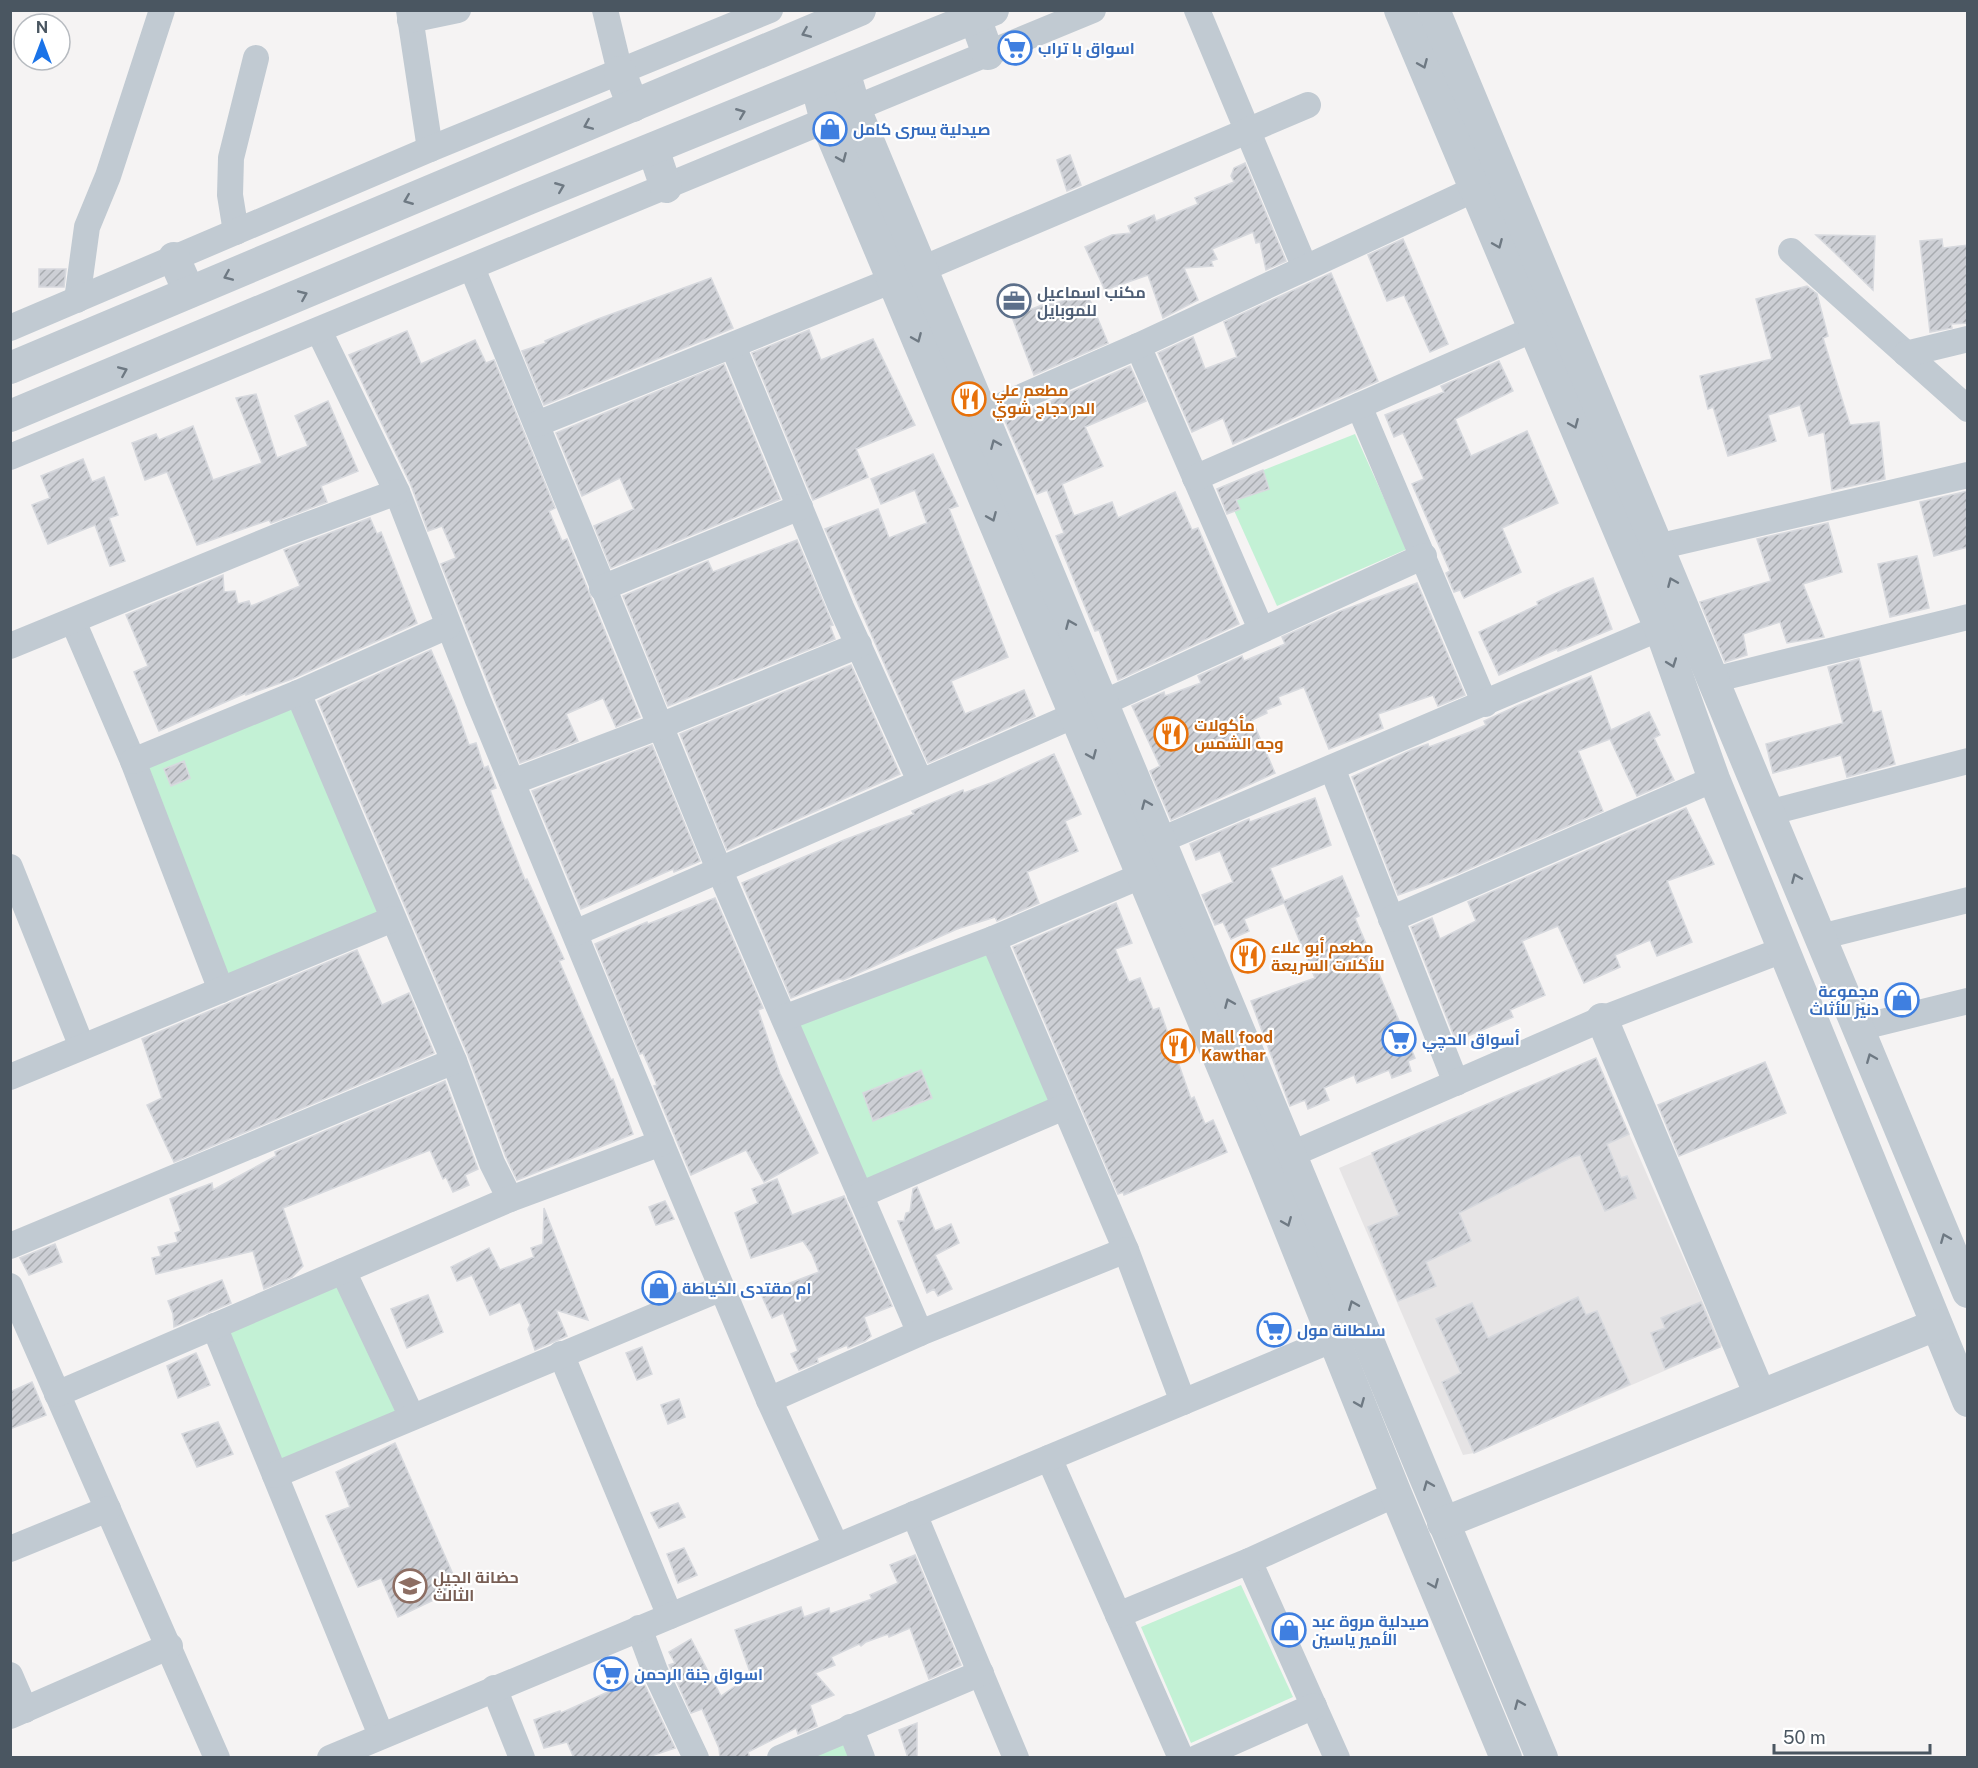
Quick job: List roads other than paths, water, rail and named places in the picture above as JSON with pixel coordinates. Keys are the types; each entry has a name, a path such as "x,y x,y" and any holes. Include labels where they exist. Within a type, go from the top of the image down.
{"street":[{"path":"77,300 87,227 108,176 162,10"},
{"path":"430,149 410,15 458,10"},
{"path":"605,10 620,72 633,106"},
{"path":"10,328 430,149 770,10"},
{"path":"10,368 860,10"},
{"path":"10,456 320,331 1093,10"},
{"path":"1197,10 1305,268"},
{"path":"1400,10 1660,628 1714,779 1968,1401"},
{"path":"1434,10 1968,1292"},
{"path":"12,416 528,200 984,14 987,54"},
{"path":"236,232 230,195 231,158 256,58"},
{"path":"844,71 855,109 982,414 1089,709 1143,875 1239,1067 1260,1117 1334,1339 1506,1758"},
{"path":"816,83 826,121 893,280 1089,709 1161,840 1239,1067"},
{"path":"922,268 1308,105"},
{"path":"653,149 666,187"},
{"path":"513,156 506,169 507,183 515,194 528,200"},
{"path":"437,188 449,191 459,200 463,211 458,229"},
{"path":"982,414 1138,346 1475,189"},
{"path":"1791,251 1968,409"},
{"path":"174,258 189,292"},
{"path":"472,268 719,870 920,1333"},
{"path":"537,424 893,280"},
{"path":"1195,478 1534,329"},
{"path":"320,331 397,492 448,626 661,1143 770,1400 836,1546"},
{"path":"1906,354 1968,339"},
{"path":"75,342 70,353 70,365 76,375 93,383"},
{"path":"733,346 859,645 920,781"},
{"path":"1138,346 1261,629"},
{"path":"10,382 18,398 12,416"},
{"path":"1359,406 1485,704"},
{"path":"1657,547 1968,476"},
{"path":"10,646 286,533 397,492"},
{"path":"602,588 800,507"},
{"path":"575,933 1089,709 1424,556"},
{"path":"1713,680 1968,617"},
{"path":"73,621 133,760 221,990"},
{"path":"133,760 298,693 448,626"},
{"path":"1161,840 1660,628"},
{"path":"512,782 660,726 859,645"},
{"path":"298,693 454,1061 492,1163 510,1200"},
{"path":"1768,813 1968,761"},
{"path":"1332,768 1456,1083"},
{"path":"1391,919 1714,779"},
{"path":"10,867 82,1047"},
{"path":"784,1018 993,939 1143,875"},
{"path":"1820,937 1968,900"},
{"path":"10,1077 393,919"},
{"path":"993,939 1126,1250 1183,1402"},
{"path":"1292,1154 1602,1019 1783,950"},
{"path":"1858,1028 1968,1001"},
{"path":"1602,1019 1760,1395"},
{"path":"10,1246 454,1061"},
{"path":"860,1195 1064,1107"},
{"path":"1260,1117 1292,1154 1542,1758"},
{"path":"57,1395 510,1200 661,1143"},
{"path":"770,1400 920,1333 1126,1250"},
{"path":"343,1271 412,1417"},
{"path":"10,1286 170,1646 217,1758"},
{"path":"275,1475 722,1288"},
{"path":"1443,1523 1936,1325"},
{"path":"214,1326 381,1735"},
{"path":"330,1758 1334,1339"},
{"path":"561,1354 670,1616"},
{"path":"1049,1458 1180,1758"},
{"path":"1118,1615 1249,1561 1396,1494"},
{"path":"10,1549 108,1509"},
{"path":"914,1514 1016,1758"},
{"path":"1249,1561 1337,1758"},
{"path":"639,1628 655,1671 696,1758"},
{"path":"10,1675 18,1713 170,1646"},
{"path":"780,1758 981,1673"},
{"path":"494,1688 522,1758"},
{"path":"1197,1758 1314,1706"},
{"path":"850,1727 862,1758"}],"place":[{"name":"اسواق با تراب","path":"1015,48"},
{"name":"صيدلية يسرى كامل","path":"830,129"},
{"name":"مكنب اسماعيل للموبايل","path":"1014,301"},
{"name":"مطعم علي الدر دجاج شوي","path":"969,399"},
{"name":"مأكولات وجه الشمس","path":"1171,734"},
{"name":"مطعم أبو علاء للأكلات السريعة","path":"1248,956"},
{"name":"مجموعة دنيز للأثاث","path":"1902,1000"},
{"name":"أسواق الحچي","path":"1399,1039"},
{"name":"Mall food Kawthar","path":"1178,1046"},
{"name":"ام مقتدى الخياطة","path":"659,1288"},
{"name":"سلطانة مول","path":"1274,1330"},
{"name":"حضانة الجيل الثالث","path":"410,1586"},
{"name":"صيدلية مروة عبد الأمير ياسين","path":"1289,1630"},
{"name":"اسواق جنة الرحمن","path":"611,1674"}]}
